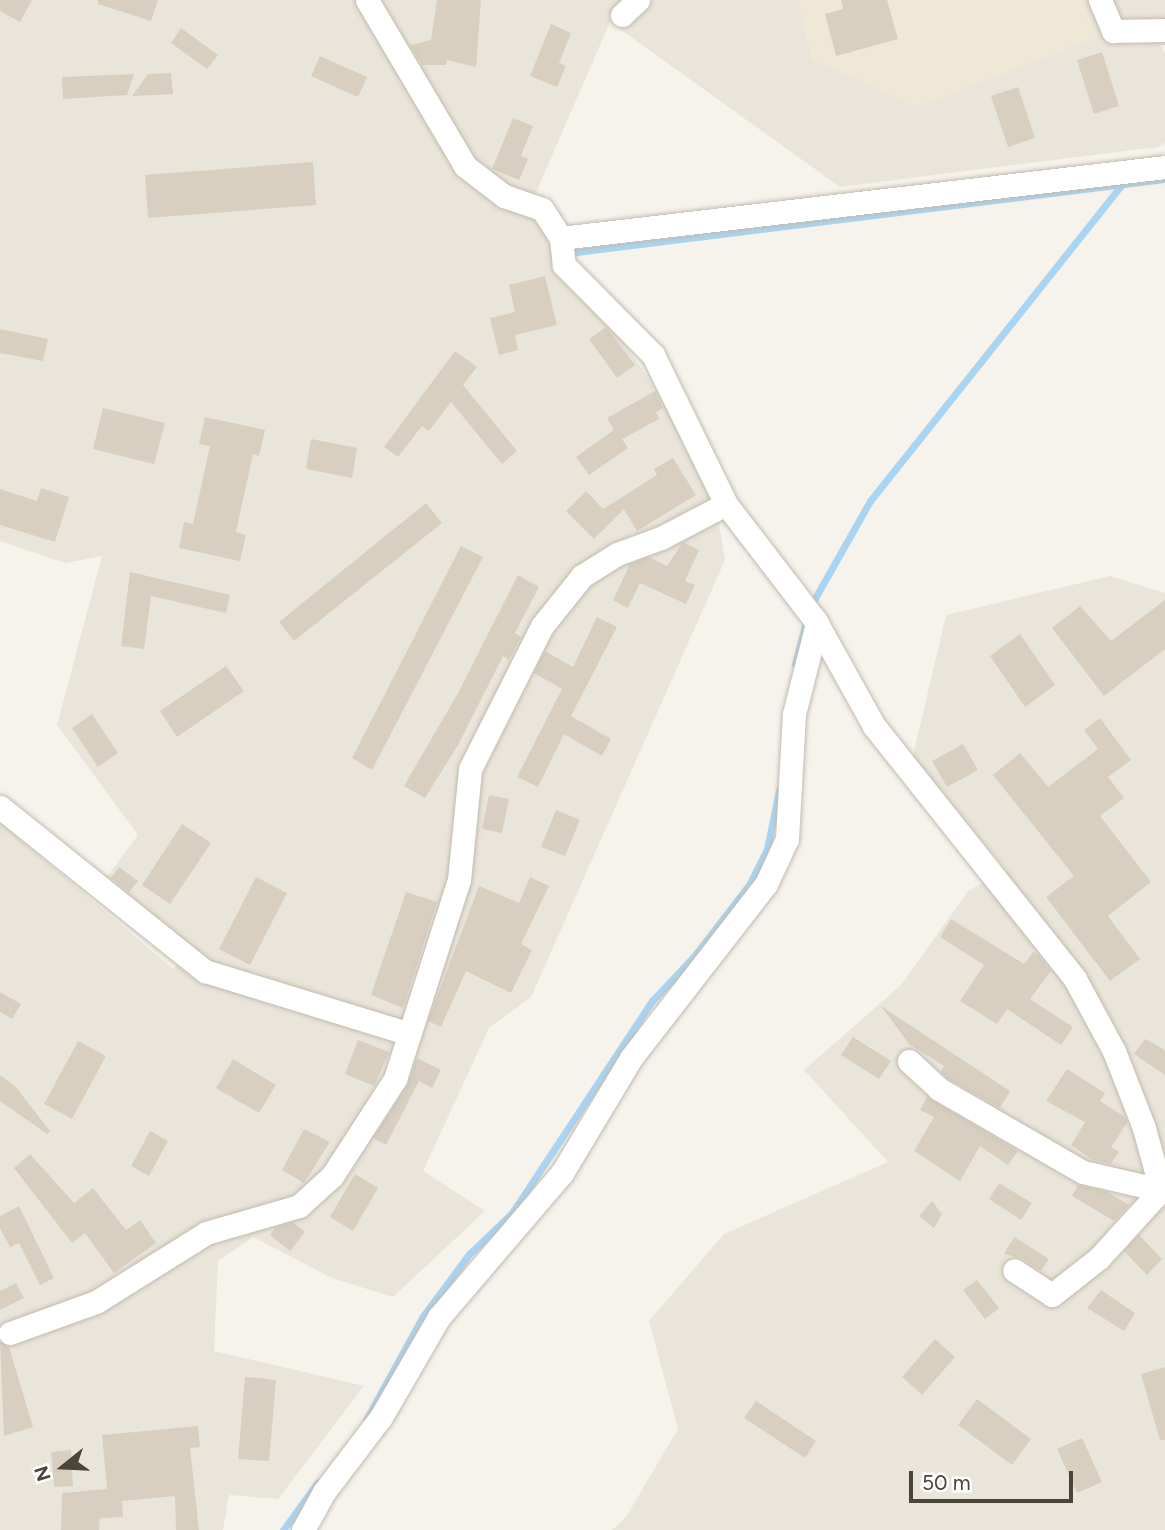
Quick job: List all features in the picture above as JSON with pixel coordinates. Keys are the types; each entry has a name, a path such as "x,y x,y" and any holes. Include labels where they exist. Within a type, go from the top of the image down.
{"street":[{"path":"367,0 465,166 504,196 542,209 561,238 564,265 653,355 726,504 816,621 874,726 1074,979 1114,1051 1144,1128 1163,1191"},
{"path":"1100,0 1113,31 1165,30"},
{"path":"561,238 1165,167"},
{"path":"10,1333 96,1302 206,1233 299,1206 332,1176 358,1141 395,1079 459,880 470,769 542,626 582,576 617,554 661,538 726,504"},
{"path":"303,1530 324,1492 381,1417 439,1317 562,1173 631,1058 766,884 787,839 794,714 816,621"},
{"path":"0,807 205,971 410,1034"},
{"path":"909,1061 939,1089 1083,1172 1163,1191"},
{"path":"1014,1270 1052,1295 1099,1258 1163,1191"}],"shaded area":[{"path":"0,0 1165,0 1165,45 1160,45 1165,53 1165,143 1158,147 840,187 610,22 534,197 562,280 603,313 666,404 714,495 725,560 531,997 489,1028 423,1171 485,1211 393,1297 332,1278 253,1237 218,1261 214,1351 364,1386 278,1499 229,1495 223,1530 0,1530 0,822 173,969 194,949 104,881 138,835 57,725 102,556 65,563 0,541"},
{"path":"798,0 1084,0 1098,37 930,102 913,105 811,59"},
{"path":"1110,576 1165,593 1165,1530 612,1530 626,1517 678,1429 649,1321 724,1234 888,1162 804,1070 901,985 968,891 1006,870 913,756 946,615"}],"building":[{"path":"0,0 32,0 20,22 0,11"},
{"path":"98,0 158,0 151,21 98,4"},
{"path":"437,0 481,0 476,67 447,60 446,65 422,65 410,45 431,40"},
{"path":"841,0 887,0 898,39 836,56 825,14 843,9"},
{"path":"551,24 571,33 559,63 566,66 557,87 530,76"},
{"path":"181,28 218,55 207,69 171,43"},
{"path":"1102,52 1119,106 1094,114 1077,60"},
{"path":"320,56 367,77 358,97 311,76"},
{"path":"171,73 173,94 132,96 148,74"},
{"path":"134,74 127,95 63,99 62,77"},
{"path":"1018,87 1035,138 1008,147 991,96"},
{"path":"513,118 533,126 521,156 528,159 519,180 492,169"},
{"path":"313,162 316,205 148,218 145,175"},
{"path":"545,276 557,325 515,335 518,350 499,355 490,318 515,312 509,285"},
{"path":"606,327 635,365 617,378 589,339"},
{"path":"0,329 48,339 43,361 0,353"},
{"path":"455,351 477,367 463,385 517,451 502,464 451,402 429,431 422,426 398,457 384,447"},
{"path":"655,391 663,408 656,412 659,419 622,439 628,448 589,475 576,457 614,430 607,418"},
{"path":"103,408 165,423 154,464 93,449"},
{"path":"205,417 265,430 259,456 253,454 236,532 246,535 240,561 179,548 184,522 193,524 210,446 199,444"},
{"path":"311,439 357,448 352,478 306,469"},
{"path":"673,458 696,495 637,531 624,509 594,539 566,511 586,491 603,509 657,475 654,469"},
{"path":"41,488 69,497 55,542 0,525 0,489 37,501"},
{"path":"426,503 442,523 294,641 279,622"},
{"path":"683,542 699,550 685,581 695,585 686,604 640,583 628,608 613,600 630,564 649,557 667,566"},
{"path":"461,546 483,557 372,770 352,758"},
{"path":"130,572 230,595 226,613 151,596 144,649 121,646"},
{"path":"518,575 539,587 515,633 521,637 509,660 503,656 458,745 425,798 404,786 458,693"},
{"path":"1165,600 1165,649 1104,696 1052,628 1080,606 1111,641"},
{"path":"597,617 617,627 571,716 611,739 602,756 564,734 538,787 517,777 562,689 534,673 545,651 573,667"},
{"path":"1020,634 1055,685 1025,707 990,656"},
{"path":"226,666 244,691 177,737 160,711"},
{"path":"92,714 118,753 98,767 72,728"},
{"path":"1100,718 1131,760 1108,777 1124,798 1100,816 1151,882 1108,916 1140,959 1110,981 1046,897 1074,876 993,775 1020,753 1048,787 1098,749 1084,730"},
{"path":"963,744 978,770 947,787 932,761"},
{"path":"489,795 509,799 502,833 482,829"},
{"path":"556,810 580,820 565,856 541,847"},
{"path":"182,824 211,843 170,904 142,885"},
{"path":"119,867 138,881 129,892 111,878"},
{"path":"256,877 287,893 250,965 219,949"},
{"path":"530,877 549,886 521,944 532,950 511,993 466,971 441,1027 428,1021 479,886 519,903"},
{"path":"406,892 437,902 403,1008 371,995"},
{"path":"951,919 1024,964 1033,952 1039,956 1051,971 1030,999 1073,1027 1061,1045 1007,1009 997,1024 960,1001 984,965 940,937"},
{"path":"0,992 21,1004 12,1019 0,1012"},
{"path":"881,1006 1010,1091 1000,1108 947,1078 941,1072 944,1066 909,1044"},
{"path":"853,1037 891,1061 879,1079 841,1055"},
{"path":"1145,1039 1165,1050 1165,1075 1134,1054"},
{"path":"358,1040 389,1052 374,1086 345,1074"},
{"path":"78,1041 106,1056 72,1119 44,1104"},
{"path":"417,1058 441,1070 432,1088 419,1081 386,1145 373,1138 407,1086"},
{"path":"233,1059 276,1085 259,1113 216,1088"},
{"path":"1067,1069 1105,1093 1100,1101 1125,1117 1127,1123 1111,1147 1119,1152 1111,1164 1093,1160 1071,1145 1085,1122 1046,1101"},
{"path":"0,1075 15,1086 50,1131 47,1134 0,1101"},
{"path":"927,1097 1018,1151 1008,1165 980,1146 960,1181 914,1151 934,1117 920,1110"},
{"path":"304,1129 330,1142 304,1183 282,1170"},
{"path":"150,1131 168,1141 149,1176 131,1166"},
{"path":"30,1154 74,1203 93,1188 126,1230 140,1220 156,1243 114,1273 85,1233 72,1243 14,1168"},
{"path":"355,1174 378,1188 353,1231 330,1217"},
{"path":"999,1183 1032,1203 1021,1220 989,1199"},
{"path":"1078,1185 1107,1192 1129,1205 1114,1221 1072,1196"},
{"path":"932,1201 942,1214 934,1228 919,1216"},
{"path":"19,1206 54,1278 40,1285 19,1243 10,1247 0,1228 0,1216"},
{"path":"293,1222 305,1232 290,1251 270,1235 276,1227"},
{"path":"1139,1235 1162,1259 1147,1275 1124,1251"},
{"path":"1014,1237 1049,1259 1041,1271 1021,1258 1004,1254"},
{"path":"977,1280 999,1308 985,1319 963,1290"},
{"path":"16,1283 24,1298 0,1310 0,1291"},
{"path":"1101,1290 1135,1313 1124,1331 1087,1308"},
{"path":"935,1339 955,1357 922,1395 902,1377"},
{"path":"0,1342 9,1347 33,1427 4,1436"},
{"path":"1165,1367 1165,1440 1160,1440 1141,1374"},
{"path":"245,1377 276,1380 269,1461 238,1459"},
{"path":"977,1399 1031,1439 1012,1465 958,1425"},
{"path":"756,1401 816,1441 805,1458 744,1418"},
{"path":"198,1426 200,1447 190,1448 199,1530 176,1530 175,1496 122,1501 123,1517 100,1518 99,1530 61,1530 62,1493 107,1489 102,1435"},
{"path":"1082,1438 1102,1482 1077,1493 1057,1449"},
{"path":"71,1450 73,1486 54,1487 51,1452"}],"waterway":[{"path":"576,252 1165,179"},
{"path":"810,607 870,501 1121,185"},
{"path":"795,664 807,618"},
{"path":"366,1420 423,1316 469,1254 512,1213 652,1001 696,954 749,885 767,849 779,790"},
{"path":"283,1530 318,1482"}]}
